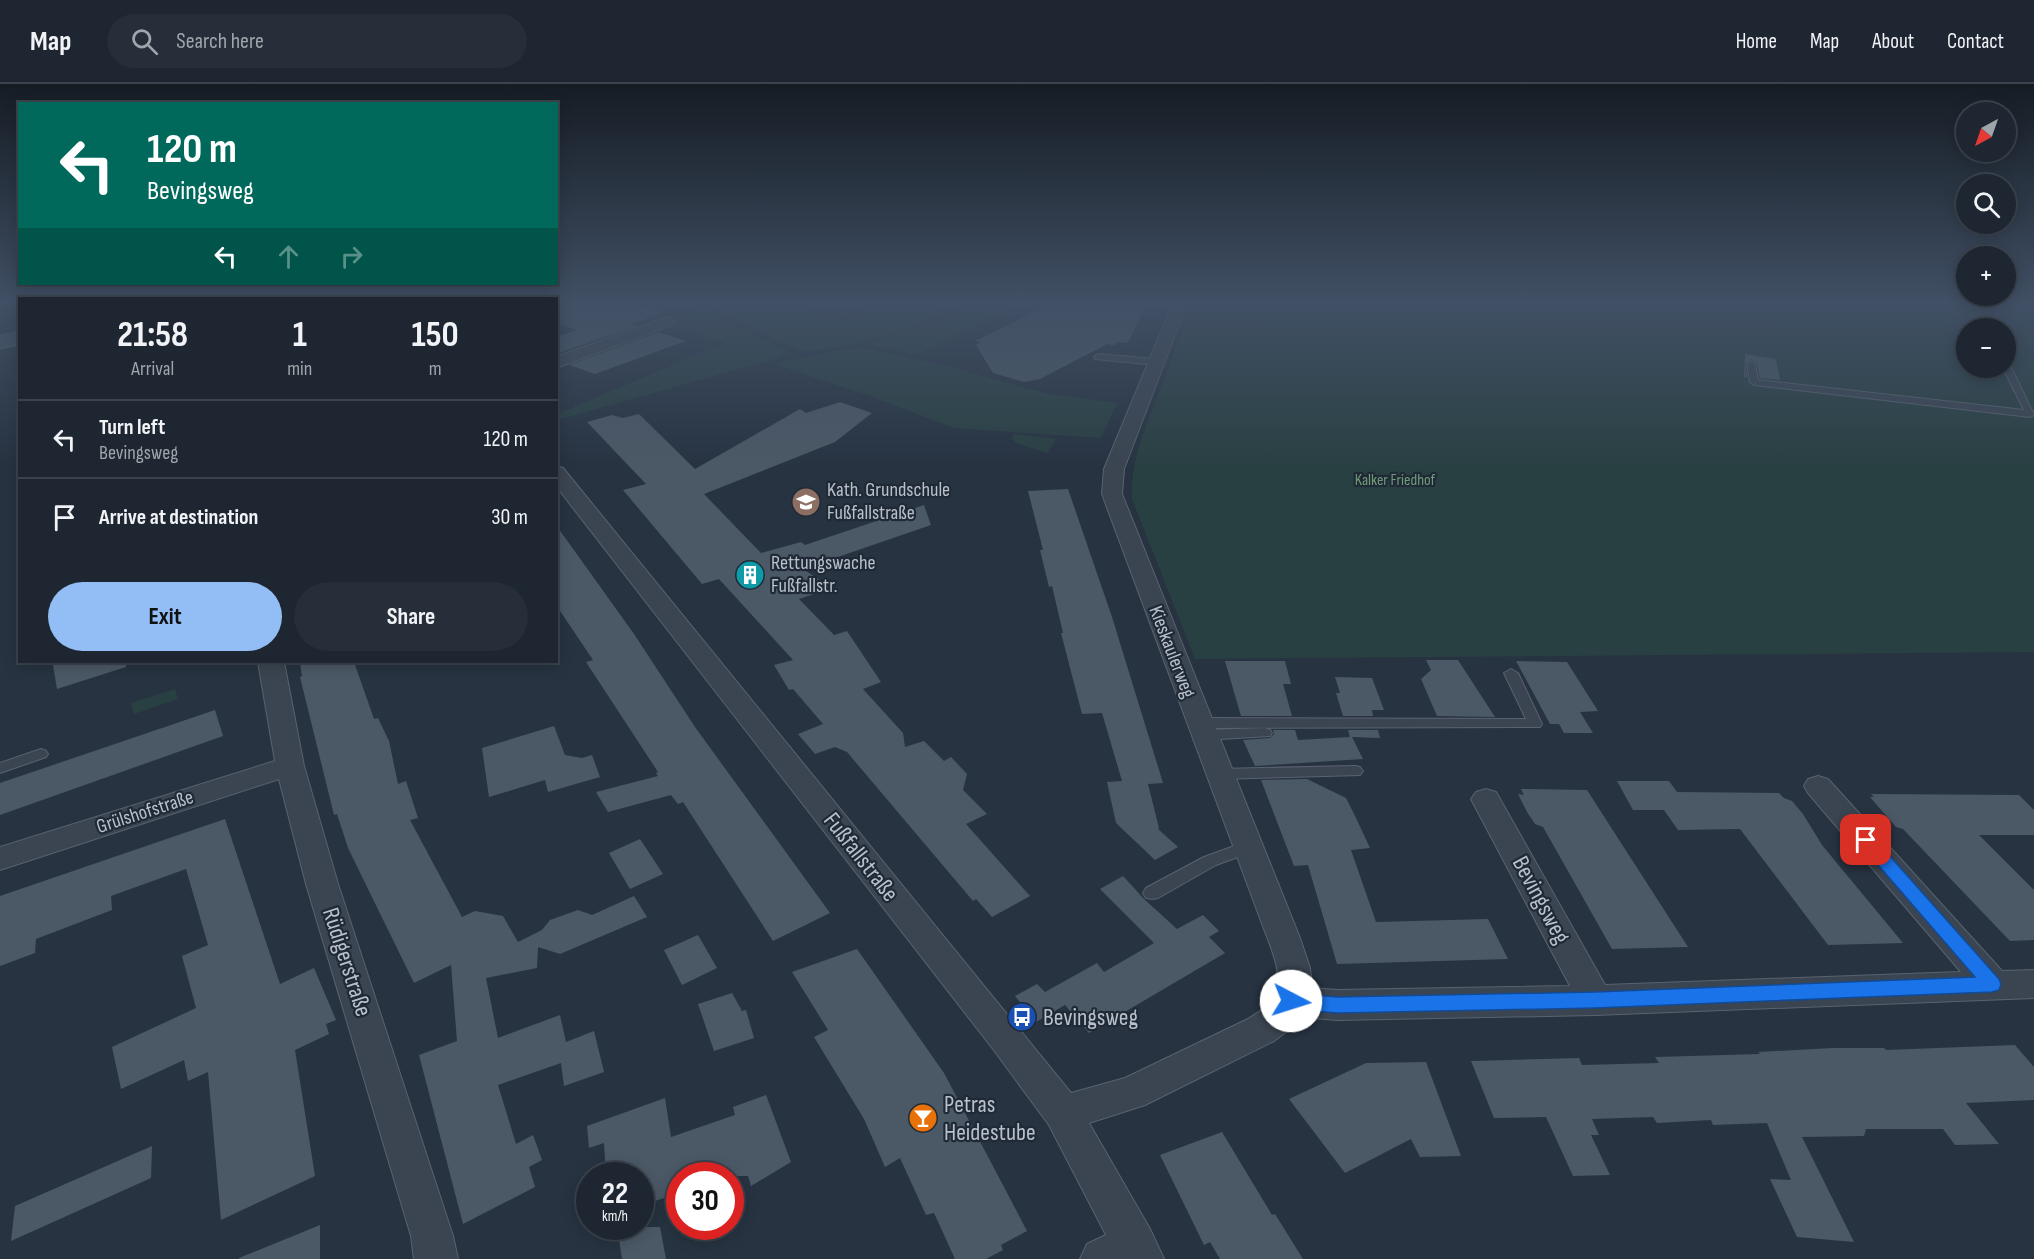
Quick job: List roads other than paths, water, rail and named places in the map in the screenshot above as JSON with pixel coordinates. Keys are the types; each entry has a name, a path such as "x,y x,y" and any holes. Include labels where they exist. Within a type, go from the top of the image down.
{"street":[{"name":"Kieskaulerweg","path":"1158,358 1114,469 1112,494 1296,978 1291,1001"},
{"name":"Fußfallstraße","path":"558,475 1006,1038 1063,1113 1126,1254"},
{"name":"Rüdigerstraße","path":"271,663 290,766 322,884 432,1236 436,1259"},
{"name":"Grülshofstraße","path":"0,859 290,766"},
{"path":"1818,786 1992,984"},
{"name":"Bevingsweg","path":"1486,799 1595,1000"},
{"path":"1063,1113 1132,1093 1261,1030 1280,1019 1291,1001 1337,1005 1595,1000 2034,984"}],"lane":[{"path":"1108,358 1156,362"},
{"path":"1751,364 1754,382 2030,414 2012,378"},
{"path":"1202,729 1535,724 1511,673"},
{"path":"1202,729 1265,733"},
{"path":"0,768 41,754"},
{"path":"1220,774 1355,771"},
{"path":"1152,893 1210,861 1248,847"}],"place":[{"name":"Kath. Grundschule Fußfallstraße","path":"806,502"},
{"name":"Rettungswache Fußfallstr.","path":"750,575"},
{"name":"Bevingsweg","path":"1022,1017"},
{"name":"Petras Heidestube","path":"923,1118"}],"park label":[{"name":"Kalker Friedhof","path":"1395,480"}]}
